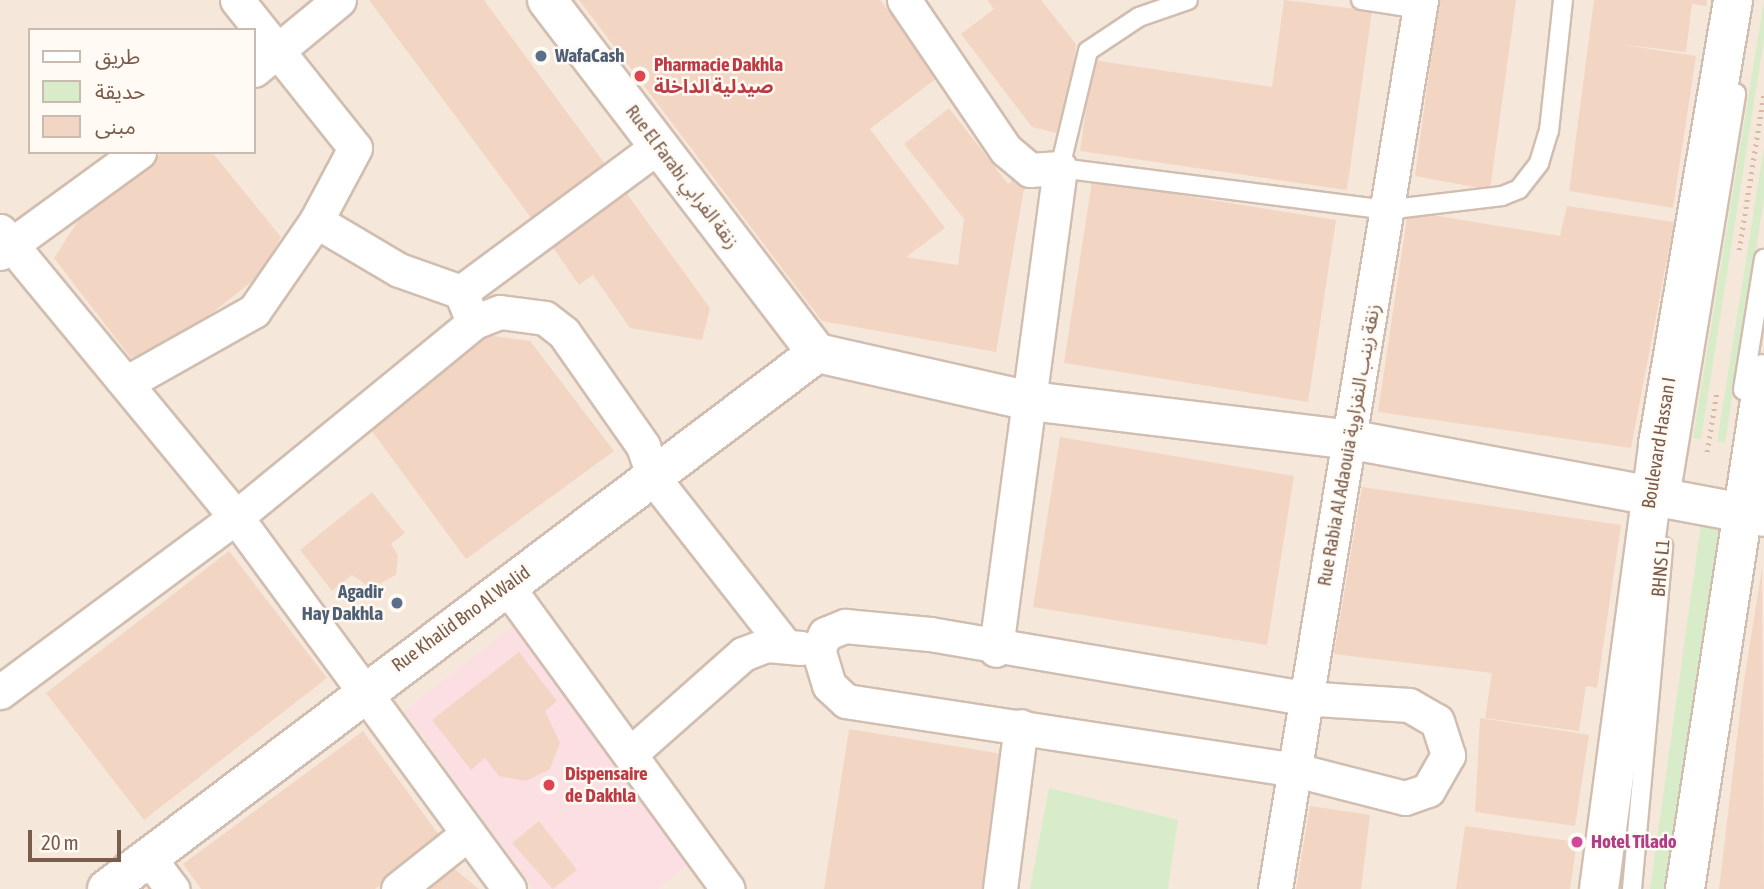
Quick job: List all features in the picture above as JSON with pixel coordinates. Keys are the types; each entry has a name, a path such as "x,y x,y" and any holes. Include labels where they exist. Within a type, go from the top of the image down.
{"street":[{"path":"237,0 250,28"},
{"path":"266,61 339,0"},
{"name":"Rue El Farabi زنقة الفرابي","path":"547,0 817,353"},
{"path":"904,0 1006,150 1030,170 1060,168 996,650"},
{"name":"Boulevard Hassan I","path":"1599,889 1660,500 1733,0"},
{"name":"Rue Rabia Al Adaouia زنقة زينب النفزاوية","path":"1275,889 1296,770 1303,698 1353,440 1386,210 1420,5"},
{"path":"126,383 254,311 316,221 355,148 266,61 256,40"},
{"path":"0,692 236,517 467,307 658,146"},
{"path":"136,154 3,243 126,383 236,517 466,835 509,889"},
{"path":"316,221 467,307 519,312 545,318 564,332 643,446 654,480 785,646"},
{"path":"817,353 1030,401 1353,440 1743,514"},
{"name":"Rue Khalid Bno Al Walid","path":"107,889 362,690 654,480 817,353"},
{"path":"1685,889 1764,374"},
{"path":"506,585 630,754 717,885"},
{"path":"845,626 930,634 996,650 1303,698 1423,709 1444,730 1448,755 1428,790 1405,798 1296,770 846,701 828,685 818,650 825,634 845,626"},
{"path":"630,754 743,654 785,646 818,650"},
{"path":"1000,889 1021,726"},
{"path":"398,889 466,835"},
{"path":"149,858 172,889"}],"lane":[{"path":"1188,0 1139,17 1088,51 1060,168 1386,210 1502,196 1527,180 1549,131 1563,0"},
{"path":"1361,0 1420,5"},
{"name":"BHNS L1","path":"1632,889 1660,500 1751,0"},
{"path":"1673,889 1727,542 1743,514 1764,259"}],"shaded area":[{"path":"0,0 1764,0 1764,889 0,889"},
{"name":"Dispensaire de Dakhla","path":"519,622 696,859 658,889 534,889 404,711"}],"green space":[{"path":"1764,0 1764,39 1701,439 1693,438"},
{"path":"1764,147 1764,199 1725,443 1717,442"},
{"path":"1701,524 1733,526 1679,889 1650,889"},
{"path":"1049,788 1178,820 1168,889 1030,889"}],"building":[{"path":"369,0 484,0 605,164 532,219"},
{"path":"579,0 880,0 938,77 870,129 945,228 906,257 958,265 964,219 904,144 949,108 1008,184 1021,174 1026,177 996,352 822,321"},
{"path":"987,0 1041,0 1076,44 1065,135 1032,127 961,34 994,9"},
{"path":"1284,0 1372,11 1347,190 1080,151 1093,60 1272,87"},
{"path":"1439,0 1516,0 1490,190 1415,176"},
{"path":"1594,0 1707,0 1706,6 1692,4 1686,52 1617,44 1696,56 1673,208 1569,191"},
{"path":"160,154 214,154 281,237 260,275 178,340 131,358 54,258 80,218"},
{"path":"1092,181 1336,220 1308,402 1064,363"},
{"path":"619,183 710,308 702,340 630,328 593,275 579,285 545,236"},
{"path":"1567,206 1674,222 1631,448 1378,412 1408,211 1560,236"},
{"path":"486,335 530,341 614,451 466,559 366,423"},
{"path":"1060,437 1294,476 1267,645 1033,607"},
{"path":"1362,487 1621,525 1597,688 1586,686 1579,731 1485,718 1492,673 1334,654"},
{"path":"372,492 405,533 391,544 398,555 396,575 371,588 352,575 332,591 300,550"},
{"path":"229,551 327,678 144,820 46,693"},
{"path":"1762,568 1764,889 1719,889 1743,687"},
{"path":"519,652 557,701 545,711 560,743 550,769 526,781 499,776 485,758 471,770 432,720"},
{"path":"1480,718 1589,735 1575,826 1475,812"},
{"path":"849,729 1009,755 987,889 824,889"},
{"path":"363,731 442,839 375,889 201,889 183,864"},
{"path":"1310,806 1370,815 1361,889 1296,889"},
{"path":"539,821 577,870 553,889 512,843"},
{"path":"1465,826 1577,842 1570,889 1456,889"},
{"path":"446,862 479,889 412,889"}],"place":[{"name":"WafaCash","path":"541,56"},
{"name":"Pharmacie Dakhla صيدلية الداخلة","path":"640,76"},
{"name":"Agadir Hay Dakhla","path":"397,603"},
{"name":"Dispensaire de Dakhla","path":"549,785"},
{"name":"Hotel Tilado","path":"1577,842"}]}
